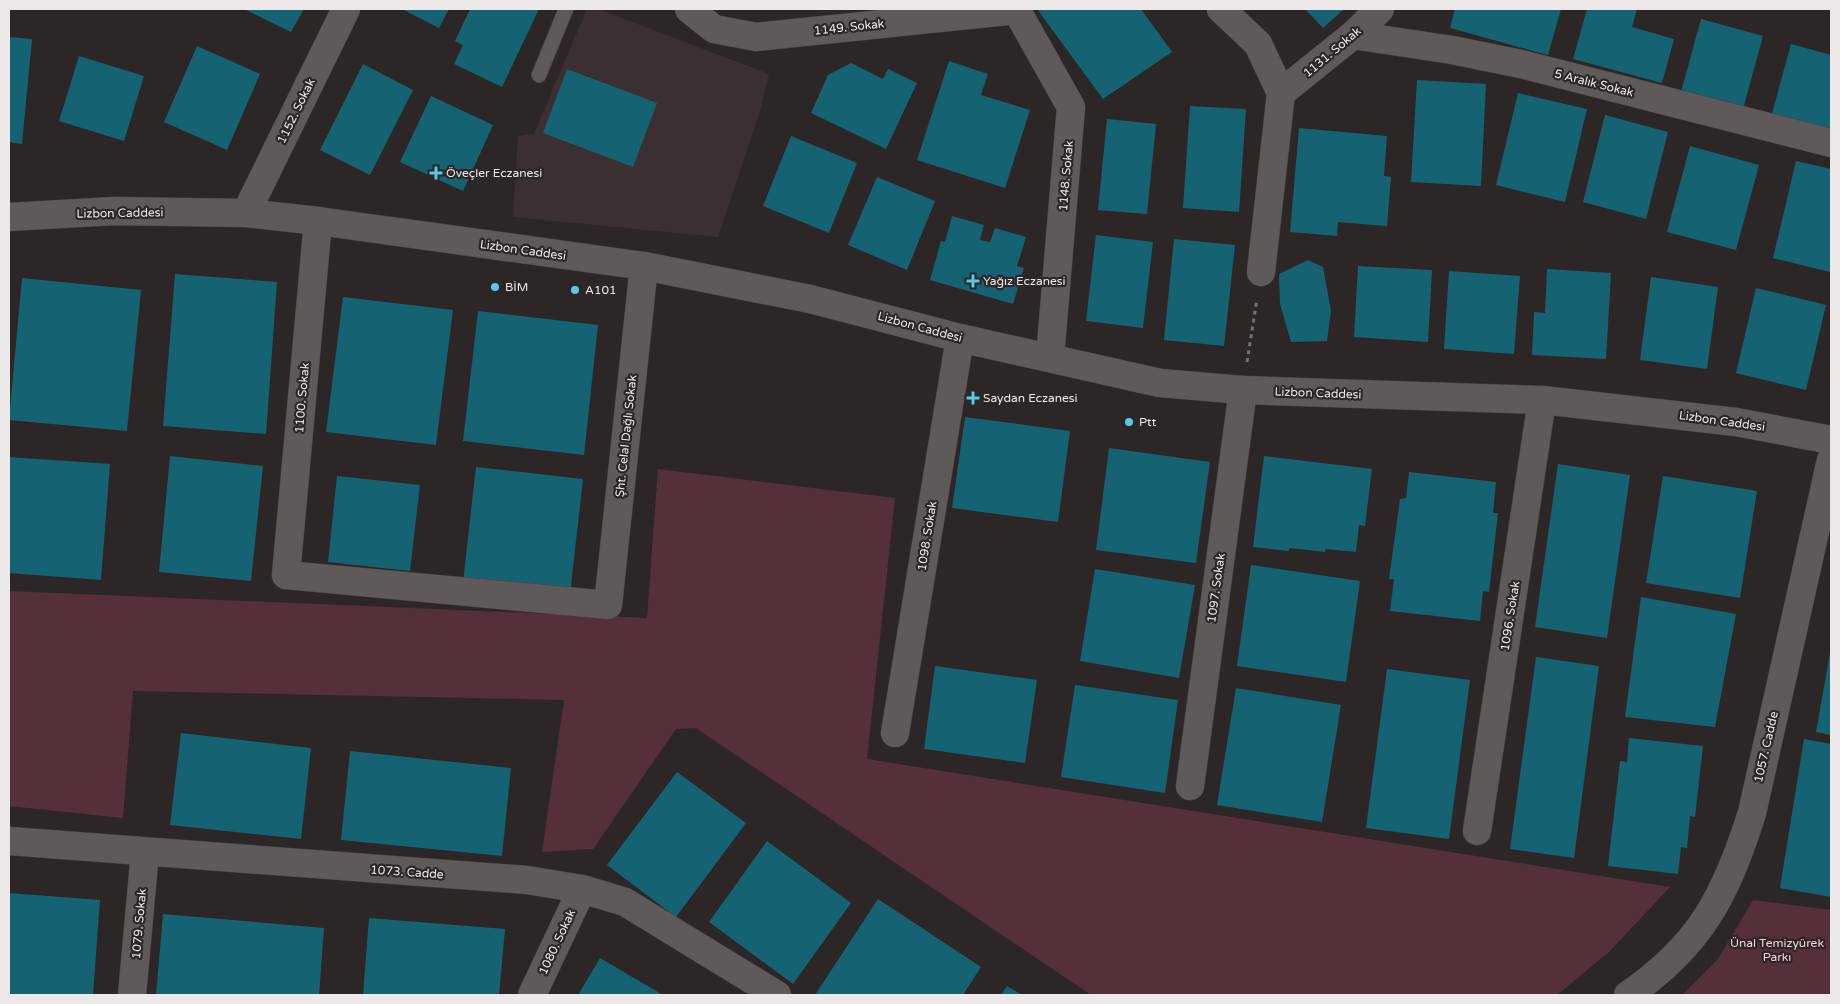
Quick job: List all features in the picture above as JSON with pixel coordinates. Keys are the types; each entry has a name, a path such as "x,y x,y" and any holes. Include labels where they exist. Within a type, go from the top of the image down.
{"street":[{"name":"1152. Sokak","path":"246,213 346,9"},
{"name":"1149. Sokak","path":"689,9 714,30 756,37 1016,9"},
{"name":"1148. Sokak","path":"1016,9 1071,107 1050,357"},
{"path":"1220,9 1258,44 1282,93 1261,272"},
{"name":"1131. Sokak","path":"1282,93 1353,35 1380,9"},
{"name":"5 Aralık Sokak","path":"1353,35 1452,50 1521,64 1831,143"},
{"name":"Lizbon Caddesi","path":"9,217 114,211 246,213 318,221 644,266 810,299 960,338 1160,383 1243,390 1542,400 1736,422 1831,440"},
{"name":"1100. Sokak","path":"318,221 286,575 608,605"},
{"name":"Şht. Celal Dağlı Sokak","path":"608,605 644,266"},
{"name":"1098. Sokak","path":"895,733 960,338"},
{"name":"1097. Sokak","path":"1190,786 1243,390"},
{"name":"1096. Sokak","path":"1477,831 1542,400"},
{"name":"1057. Cadde","path":"1628,995 1665,968 1697,934 1720,896 1738,854 1752,813 1831,460"},
{"name":"1073. Cadde","path":"9,841 527,880 582,889 625,902 777,995"},
{"name":"1079. Sokak","path":"132,995 145,852"},
{"name":"1080. Sokak","path":"532,995 582,889"}],"lane":[{"path":"539,75 566,9"}],"path":[{"path":"1243,390 1261,272"}],"shaded area":[{"path":"587,9 598,9 769,74 760,111 718,237 513,217 518,136 534,134"}],"green space":[{"path":"658,469 895,498 867,759 1670,887 1609,952 1557,995 1091,995 696,728 676,729 593,849 542,852 564,700 133,691 123,818 9,806 9,591 647,618"},
{"name":"Ünal Temizyürek Parkı","path":"1753,900 1831,910 1831,995 1682,995 1718,959"}],"building":[{"path":"244,9 304,9 291,32"},
{"path":"402,9 449,9 439,28"},
{"path":"470,9 539,9 502,87 454,64 463,45 455,41"},
{"path":"1037,9 1141,9 1172,52 1103,99"},
{"path":"1305,9 1344,9 1323,28"},
{"path":"1455,9 1561,9 1548,55 1450,28"},
{"path":"1587,9 1637,9 1632,27 1674,39 1662,83 1573,59"},
{"path":"1701,19 1763,36 1743,109 1681,92"},
{"path":"9,37 32,39 22,144 9,142"},
{"path":"1791,44 1831,55 1831,133 1771,117"},
{"path":"197,46 260,74 227,150 164,122"},
{"path":"79,56 144,76 124,141 59,121"},
{"path":"949,61 988,74 981,95 1030,110 1005,188 917,160"},
{"path":"851,63 883,79 888,69 917,83 886,149 811,113 828,75"},
{"path":"363,64 413,90 370,175 320,150"},
{"path":"567,69 657,103 633,167 543,133"},
{"path":"1417,80 1486,84 1481,186 1411,182"},
{"path":"1518,93 1587,109 1565,202 1496,185"},
{"path":"431,96 493,125 463,191 400,162"},
{"path":"1190,106 1246,109 1239,212 1183,208"},
{"path":"1605,115 1668,132 1646,219 1583,202"},
{"path":"1107,119 1156,124 1147,214 1098,210"},
{"path":"1299,128 1387,136 1384,176 1391,177 1387,226 1338,222 1337,236 1290,232"},
{"path":"791,136 857,163 829,233 763,206"},
{"path":"1690,146 1759,165 1736,250 1667,232"},
{"path":"1796,161 1831,169 1830,272 1773,258"},
{"path":"877,177 935,201 907,270 848,245"},
{"path":"952,216 984,225 980,240 990,242 995,228 1026,237 1017,266 1024,268 1013,304 930,280 941,241 945,242"},
{"path":"1096,235 1153,242 1143,328 1086,321"},
{"path":"1174,239 1235,245 1224,346 1164,340"},
{"path":"1308,260 1323,267 1331,311 1327,341 1291,342 1280,304 1279,274"},
{"path":"1358,266 1432,270 1428,342 1354,337"},
{"path":"1547,269 1611,273 1606,359 1532,355 1534,312 1545,313"},
{"path":"1449,271 1520,276 1514,354 1444,349"},
{"path":"175,274 277,282 266,434 163,426"},
{"path":"1651,277 1718,287 1707,369 1640,360"},
{"path":"22,278 141,290 127,431 9,420"},
{"path":"1756,288 1826,305 1806,390 1736,373"},
{"path":"343,297 453,310 436,445 326,432"},
{"path":"478,311 598,325 584,455 463,441"},
{"path":"965,417 1070,431 1058,522 952,508"},
{"path":"1109,448 1210,462 1196,563 1096,550"},
{"path":"170,456 263,466 251,581 159,572"},
{"path":"1264,456 1372,469 1365,526 1359,525 1356,552 1326,549 1325,552 1289,548 1289,551 1253,547"},
{"path":"9,457 110,464 101,580 9,573"},
{"path":"1558,464 1630,475 1607,638 1535,627"},
{"path":"476,467 583,479 570,594 463,582"},
{"path":"1409,472 1496,482 1493,513 1498,513 1489,592 1483,591 1480,621 1390,611 1394,579 1389,579 1400,499 1406,498"},
{"path":"337,476 420,485 410,571 328,562"},
{"path":"1663,476 1757,491 1740,598 1646,583"},
{"path":"1251,565 1360,581 1346,682 1237,666"},
{"path":"1095,569 1195,585 1179,678 1080,661"},
{"path":"1641,597 1736,614 1715,727 1625,717"},
{"path":"1831,653 1831,735 1816,732"},
{"path":"1536,657 1599,666 1574,858 1510,849"},
{"path":"935,666 1037,680 1025,763 924,749"},
{"path":"1387,669 1470,680 1449,839 1366,828"},
{"path":"1075,685 1178,700 1165,793 1061,777"},
{"path":"1236,688 1341,705 1322,822 1217,805"},
{"path":"181,733 311,748 301,839 170,825"},
{"path":"1629,738 1703,746 1695,817 1690,816 1687,848 1681,847 1678,874 1608,866 1620,761 1627,762"},
{"path":"1804,739 1831,744 1831,897 1780,888"},
{"path":"350,751 511,768 502,856 341,840"},
{"path":"677,772 746,823 676,917 607,865"},
{"path":"767,841 851,903 793,984 709,922"},
{"path":"9,893 100,900 93,995 9,995"},
{"path":"878,899 981,967 963,995 815,995"},
{"path":"163,914 324,928 319,995 156,995"},
{"path":"369,918 505,929 499,995 363,995"},
{"path":"600,958 663,995 578,995"},
{"path":"1007,986 1022,995 1001,995"}],"place":[{"name":"Öveçler Eczanesi","path":"436,173"},
{"name":"Yağız Eczanesi","path":"973,281"},
{"name":"BİM","path":"495,287"},
{"name":"A101","path":"575,290"},
{"name":"Saydan Eczanesi","path":"973,398"},
{"name":"Ptt","path":"1129,422"}]}
